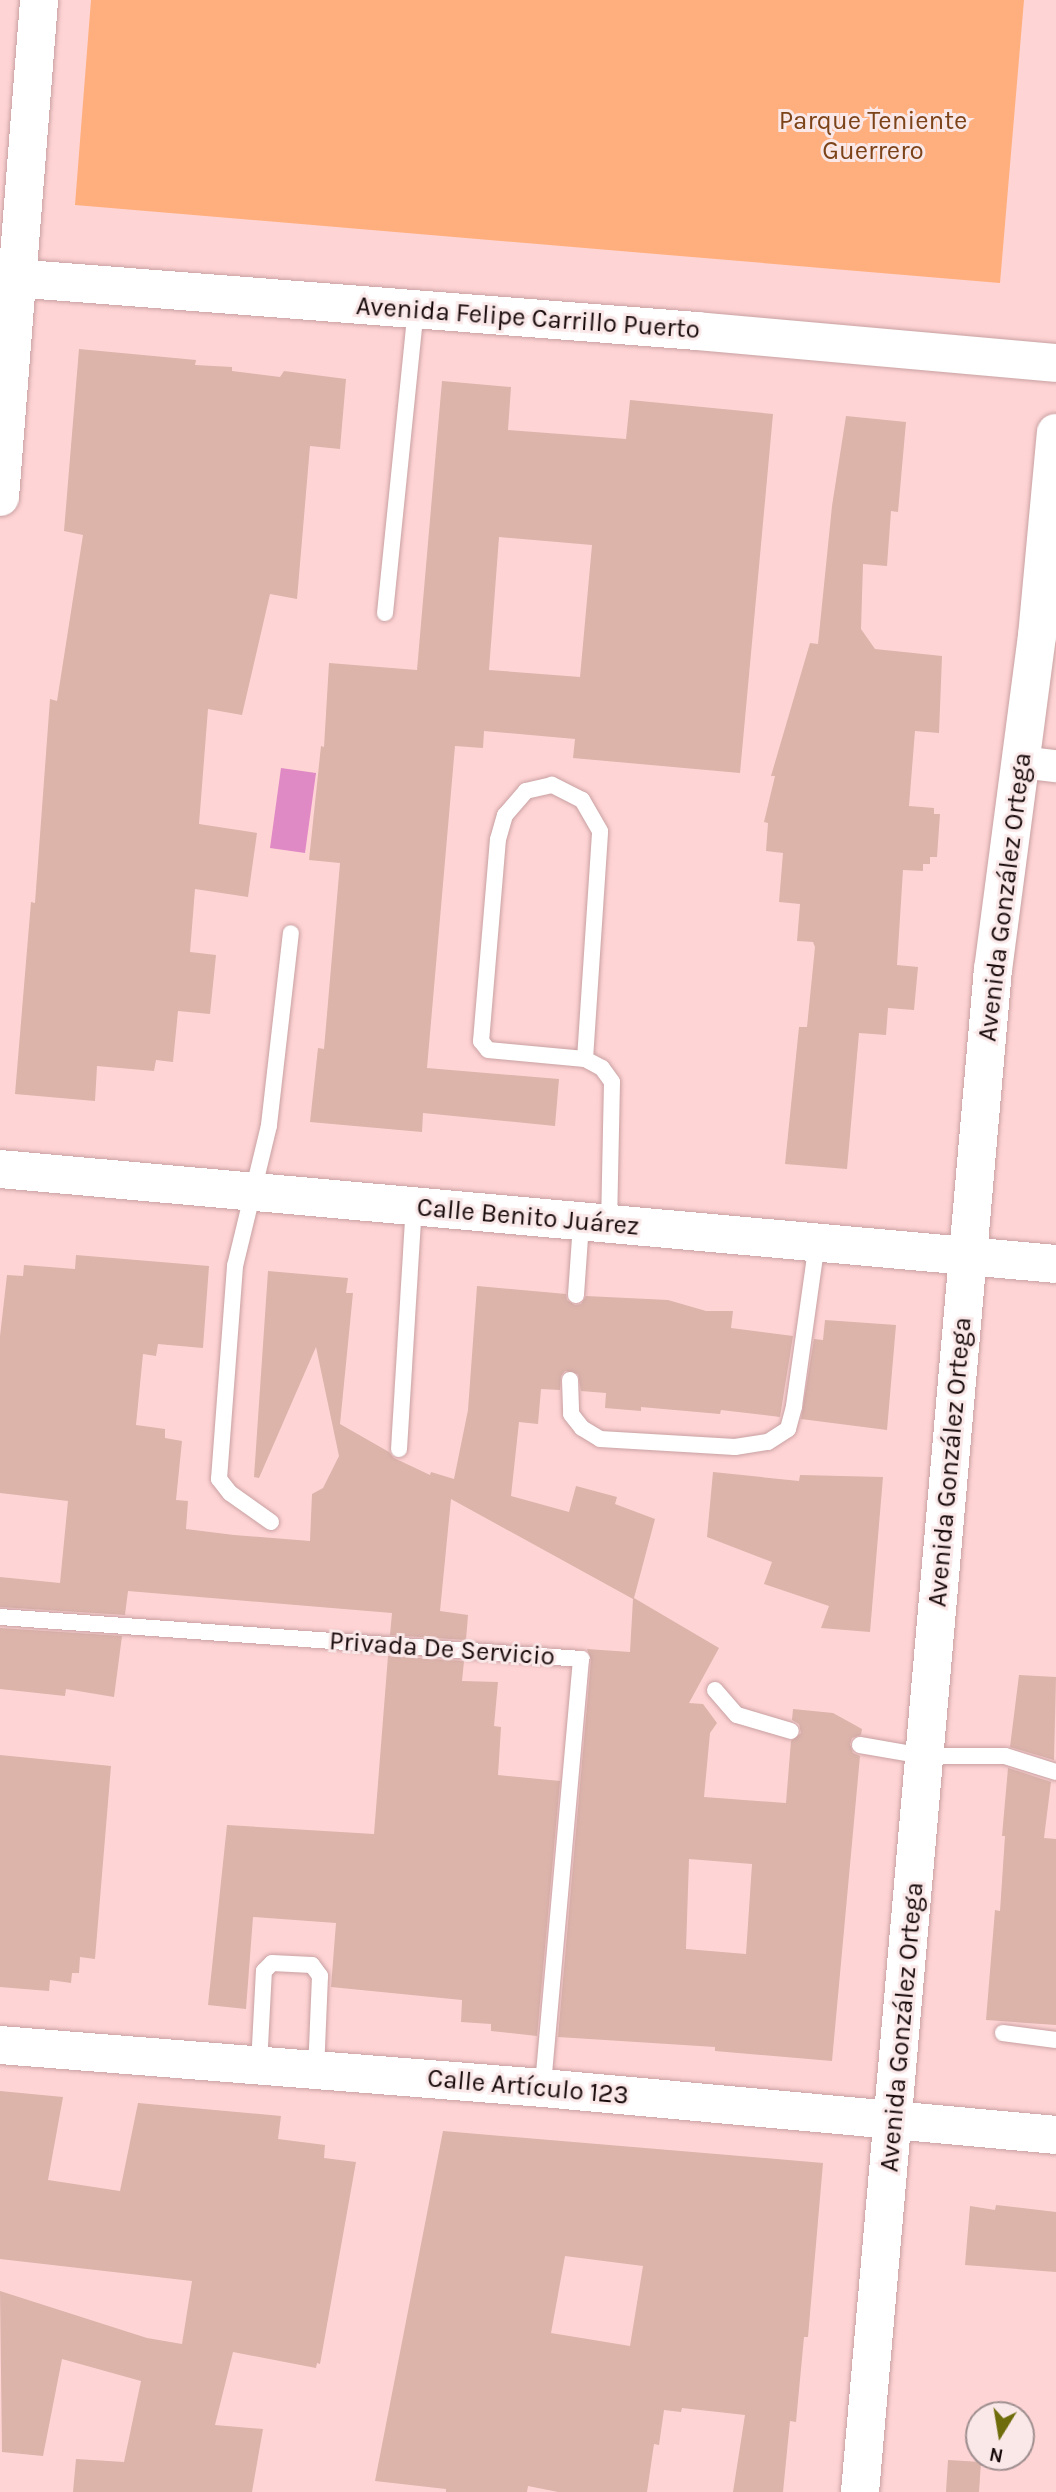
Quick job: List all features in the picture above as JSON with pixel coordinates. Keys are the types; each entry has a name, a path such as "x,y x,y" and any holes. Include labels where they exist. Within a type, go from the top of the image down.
{"street":[{"path":"0,496 8,277 39,0"},
{"name":"Avenida Felipe Carrillo Puerto","path":"8,277 1056,363"},
{"name":"Avenida González Ortega","path":"860,2492 993,970 1038,764 1037,636 1056,433"},
{"name":"Calle Benito Juárez","path":"0,1169 1056,1264"},
{"name":"Calle Artículo 123","path":"0,2045 543,2088 1056,2135"}],"lane":[{"path":"385,613 416,310"},
{"path":"576,1295 595,1223 612,1082 603,1068 584,1059 488,1050 481,1041 498,839 505,815 526,791 552,785 582,800 600,831 584,1059"},
{"path":"271,1522 230,1493 219,1479 235,1266 269,1125 290,933"},
{"path":"399,1449 414,1206"},
{"path":"570,1380 571,1414 582,1427 600,1439 735,1447 768,1442 788,1429 794,1406 817,1243"},
{"name":"Privada De Servicio","path":"0,1617 581,1659 543,2088"},
{"path":"715,1690 737,1715 792,1731"},
{"path":"860,1745 925,1756 1005,1756 1056,1772"},
{"path":"259,2066 264,1971 272,1963 312,1965 320,1976 316,2070"},
{"path":"1003,2033 1056,2040"}],"green space":[{"name":"Parque Teniente Guerrero","path":"91,0 1024,0 1000,283 75,205"}],"shaded area":[{"path":"281,768 316,773 305,853 270,848"}],"building":[{"path":"79,349 196,360 195,365 232,367 232,371 280,377 284,371 346,379 340,449 310,446 297,599 270,594 242,715 208,709 199,824 257,833 248,897 195,889 190,952 216,955 210,1014 178,1011 173,1062 156,1060 154,1071 97,1066 95,1101 15,1094 31,902 35,903 50,699 57,701 83,535 64,531"},
{"path":"442,381 511,387 508,430 626,439 630,400 773,414 740,773 573,758 575,739 484,731 483,748 455,746 427,1068 559,1079 555,1126 423,1113 422,1132 310,1122 318,1048 324,1049 340,863 309,860 321,746 324,747 329,663 417,670","holes":["499,537 592,545 580,677 489,670"]},
{"path":"846,416 906,422 898,512 891,511 887,566 863,564 861,629 875,649 942,656 939,733 915,731 909,806 934,808 934,814 940,814 937,857 930,857 930,864 923,864 923,871 903,870 897,965 918,967 914,1010 888,1008 886,1035 859,1033 847,1169 785,1164 799,1027 807,1027 815,947 813,942 797,941 800,904 779,902 783,853 766,851 768,823 764,822 775,776 771,776 810,643 818,644 832,506"},
{"path":"76,1255 209,1266 203,1348 158,1344 156,1356 143,1354 136,1425 165,1429 165,1438 182,1441 176,1500 188,1501 186,1529 234,1535 310,1541 312,1494 323,1488 339,1456 316,1347 259,1478 254,1477 268,1271 348,1278 346,1293 353,1293 340,1424 389,1452 394,1458 430,1475 431,1472 454,1479 468,1410 477,1286 566,1294 567,1300 575,1305 581,1304 586,1296 668,1300 706,1311 733,1311 731,1328 793,1336 780,1417 721,1410 720,1414 641,1407 641,1411 605,1408 606,1393 581,1391 578,1374 565,1371 561,1376 560,1390 541,1389 538,1424 519,1422 511,1496 569,1512 576,1486 617,1497 615,1504 655,1519 634,1598 719,1648 689,1703 703,1704 717,1723 710,1733 704,1797 786,1803 791,1741 801,1733 799,1724 792,1720 793,1709 833,1713 862,1729 861,1735 852,1738 850,1744 853,1753 860,1756 832,2061 715,2051 715,2047 558,2037 591,1660 587,1649 630,1652 633,1599 451,1499 440,1611 468,1615 466,1640 390,1635 392,1613 128,1591 125,1615 0,1607 0,1577 60,1583 68,1501 0,1493 0,1336 7,1275 23,1276 24,1265 75,1269","holes":["689,1859 752,1864 746,1954 686,1949"]},
{"path":"825,1320 896,1325 887,1430 801,1419 814,1339 823,1340"},
{"path":"713,1472 799,1481 800,1475 883,1477 870,1632 821,1628 829,1606 764,1584 772,1562 707,1537"},
{"path":"0,1628 122,1636 114,1697 66,1689 65,1696 0,1689"},
{"path":"388,1656 464,1661 462,1681 498,1682 494,1726 501,1727 498,1775 560,1781 537,2036 491,2031 491,2024 461,2022 462,2000 331,1987 336,1923 253,1917 246,2009 208,2005 227,1825 374,1834"},
{"path":"1019,1675 1056,1677 1054,1760 1010,1747"},
{"path":"0,1755 111,1766 95,1959 80,1957 79,1973 72,1973 71,1983 50,1980 49,1991 0,1987"},
{"path":"1008,1768 1051,1782 1044,1838 1056,1839 1056,2025 986,2020 995,1910 1000,1911 1005,1836 1002,1836"},
{"path":"0,2091 63,2097 48,2180 120,2191 138,2103 281,2116 278,2139 325,2145 324,2158 356,2162 320,2364 317,2363 316,2368 233,2352 215,2425 263,2429 252,2492 73,2492 76,2459 124,2462 141,2381 62,2359 43,2456 2,2452 0,2291 147,2338 182,2344 192,2281 0,2259"},
{"path":"443,2131 823,2163 808,2337 804,2337 796,2422 790,2421 783,2492 733,2492 745,2415 682,2408 681,2412 664,2410 659,2445 654,2444 647,2492 558,2492 528,2486 527,2492 446,2492 446,2489 375,2481","holes":["565,2256 643,2266 630,2346 551,2333"]},
{"path":"996,2205 1056,2212 1056,2272 965,2265 970,2206 995,2210"},
{"path":"948,2460 965,2461 965,2471 980,2471 979,2492 946,2492"}]}
